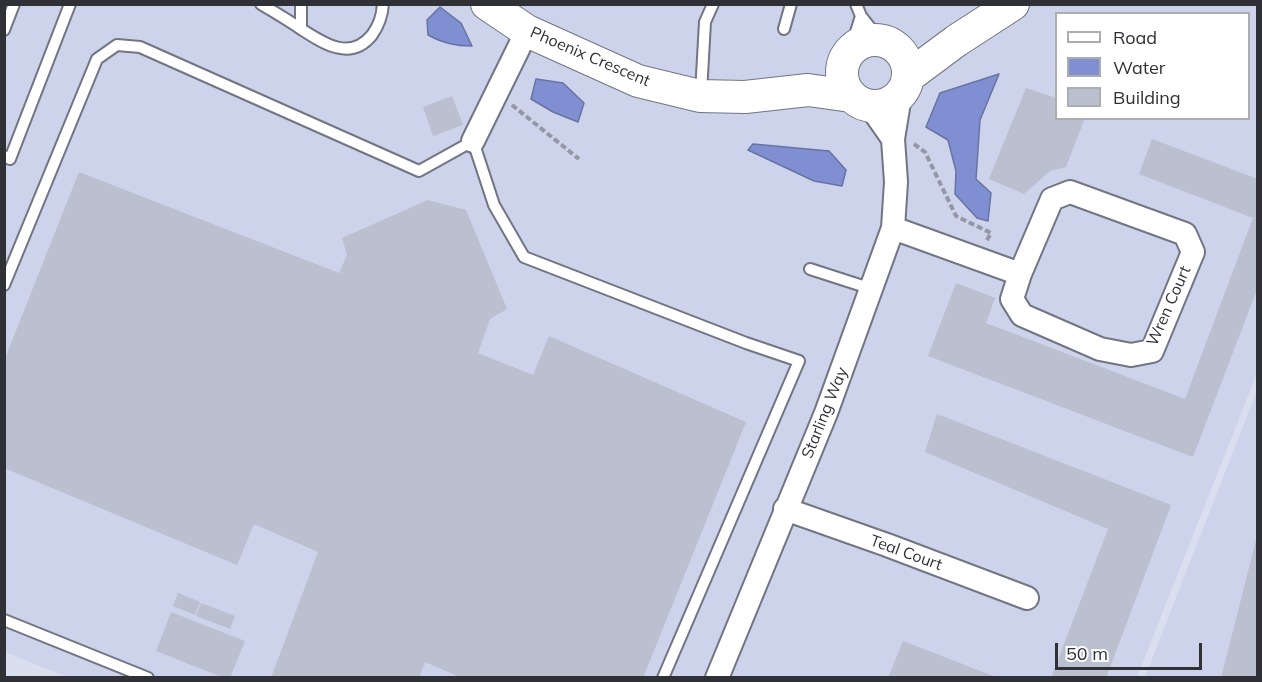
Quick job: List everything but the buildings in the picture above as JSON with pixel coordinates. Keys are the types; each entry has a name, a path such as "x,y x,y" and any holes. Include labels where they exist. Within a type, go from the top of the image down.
{"street":[{"name":"Phoenix Crescent","path":"487,4 527,31 638,81 700,96 745,97 808,90 853,81"},
{"path":"853,81 886,105 904,86 956,41 1013,4"},
{"path":"474,141 527,31"},
{"path":"880,34 904,56 908,66 904,86"},
{"path":"901,140 853,81 859,44 880,34 956,41"},
{"name":"Starling Way","path":"717,678 826,413 893,228 904,86"},
{"name":"Wren Court","path":"1070,192 1185,234 1193,252 1152,351 1131,356 1100,349 1022,315 1012,299 1020,273 1052,199 1070,192"},
{"path":"893,228 1020,273"},
{"name":"Teal Court","path":"785,509 1027,598"}],"lane":[{"path":"4,30 14,4"},
{"path":"4,156 10,159 70,4"},
{"path":"261,4 318,41 341,49 356,46 368,40 380,24 383,4"},
{"path":"301,4 301,28"},
{"path":"700,96 705,22 713,4"},
{"path":"784,29 791,4"},
{"path":"856,4 880,34"},
{"path":"4,285 97,58 117,45 140,47 419,171 474,141 494,205 524,257 746,343 799,361 663,678"},
{"path":"810,270 872,289"},
{"path":"4,620 148,678"}],"path":[{"path":"509,102 579,159"},
{"path":"901,140 925,152 956,216 991,232 984,248"}],"shaded area":[{"path":"21,4 1257,5 1257,373 1137,677 70,678 5,652 4,45"},
{"path":"1257,391 1257,677 1145,677"}],"water":[{"path":"440,7 461,23 472,46 449,44 428,35 427,20"},
{"path":"999,74 980,120 976,179 991,193 988,221 977,218 955,194 956,171 948,140 926,127 940,93"},
{"path":"536,79 563,83 584,103 578,122 553,112 531,99"},
{"path":"753,144 829,151 846,170 842,186 814,181 748,150"}]}
